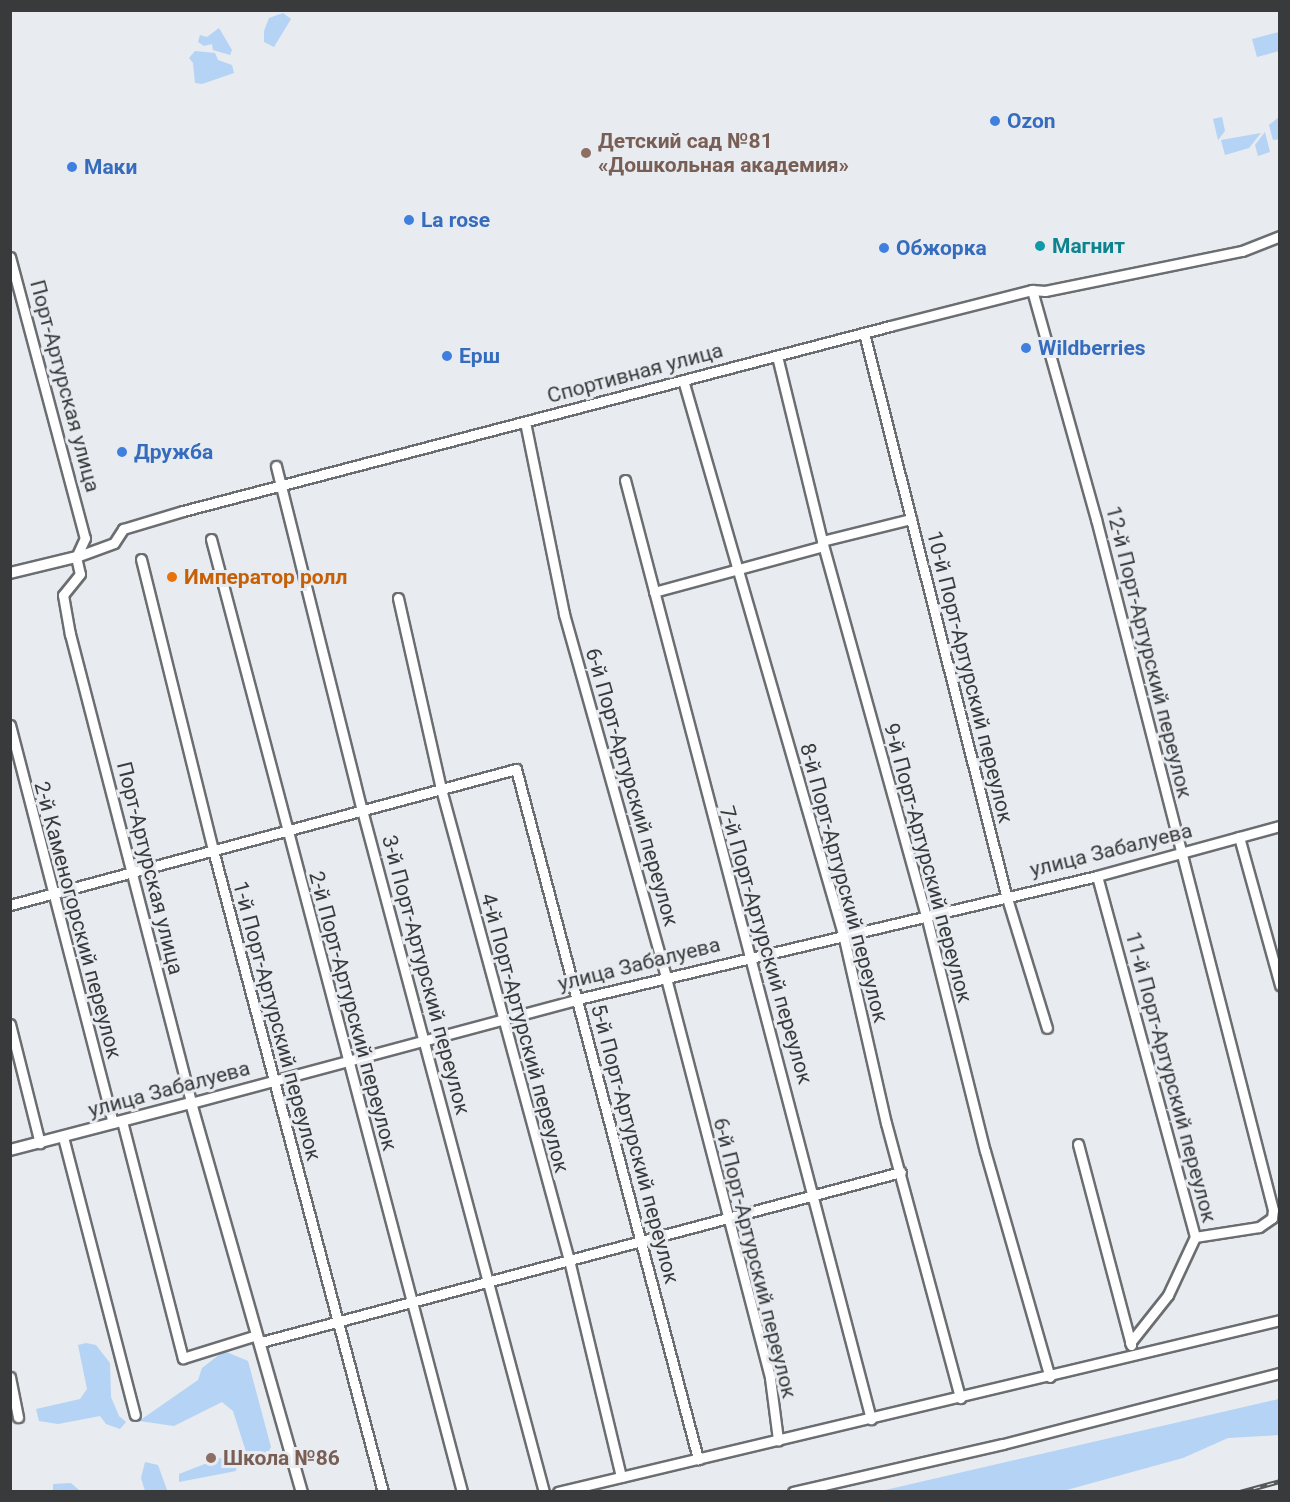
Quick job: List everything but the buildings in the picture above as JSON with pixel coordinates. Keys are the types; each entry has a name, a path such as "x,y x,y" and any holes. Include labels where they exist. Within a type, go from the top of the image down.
{"street":[{"name":"Спортивная улица","path":"10,573 109,547 123,529 282,486 1032,290 1045,291 1242,251 1280,236"},
{"name":"Порт-Артурская улица","path":"10,257 85,538 76,557 80,573 63,595 68,624 191,1103 302,1491"},
{"name":"12-й Порт-Артурский переулок","path":"1032,290 1273,1210 1272,1218 1259,1227 1195,1238"},
{"name":"10-й Порт-Артурский переулок","path":"864,333 1006,896 1047,1029"},
{"name":"9-й Порт-Артурский переулок","path":"777,356 822,543 926,915 985,1151 1050,1377"},
{"name":"8-й Порт-Артурский переулок","path":"683,380 843,934 901,1172 960,1398"},
{"name":"6-й Порт-Артурский переулок","path":"525,422 564,614 666,978 726,1218 770,1378 778,1440"},
{"name":"3-й Порт-Артурский переулок","path":"276,466 362,810 544,1491"},
{"name":"7-й Порт-Артурский переулок","path":"625,480 707,801 752,956 815,1194 871,1419"},
{"path":"654,592 911,519"},
{"name":"2-й Порт-Артурский переулок","path":"211,539 286,830 414,1301 462,1491"},
{"name":"1-й Порт-Артурский переулок","path":"141,559 213,850 383,1491"},
{"name":"4-й Порт-Артурский переулок","path":"398,598 441,789 569,1260 621,1477"},
{"name":"2-й Каменогорский переулок","path":"10,725 54,893 183,1358 259,1338"},
{"name":"5-й Порт-Артурский переулок","path":"441,789 516,769 698,1459"},
{"path":"10,905 441,789"},
{"name":"улица Забалуева","path":"10,1150 578,999 843,934 1097,876 1280,826"},
{"path":"1239,837 1280,985"},
{"name":"11-й Порт-Артурский переулок","path":"1097,876 1195,1238 1168,1295 1130,1343"},
{"path":"10,1024 40,1143"},
{"path":"63,1137 135,1415"},
{"path":"1078,1144 1134,1356"},
{"path":"259,1338 338,1321 901,1172"},
{"path":"558,1491 1050,1377 1280,1320"},
{"path":"793,1491 1003,1444 1280,1373"},
{"path":"10,1377 18,1417"}],"shaded area":[{"path":"283,13 291,19 274,47 264,42 264,31 269,18"},
{"path":"219,28 232,50 230,55 213,50 212,44 204,46 198,42 200,35 207,37"},
{"path":"1279,32 1279,51 1257,57 1252,39"},
{"path":"195,51 215,53 218,60 232,65 234,73 202,84 195,83 193,63 189,58"},
{"path":"1222,117 1225,131 1218,140 1213,119"},
{"path":"1279,117 1279,139 1273,140 1269,125"},
{"path":"1265,132 1270,152 1258,156 1255,145"},
{"path":"1261,133 1249,148 1225,155 1221,140"},
{"path":"86,1343 96,1345 110,1363 111,1397 119,1416 126,1422 120,1429 106,1424 100,1416 58,1424 39,1421 36,1409 80,1399 87,1389 78,1345"},
{"path":"224,1351 248,1361 271,1447 266,1457 248,1458 233,1411 222,1402 174,1426 139,1421 198,1380 202,1368"},
{"path":"1279,1399 1279,1435 1228,1438 1183,1458 1063,1491 881,1491"},
{"path":"220,1458 238,1458 236,1471 179,1482 179,1474"},
{"path":"145,1462 158,1465 167,1490 175,1491 145,1491 141,1478"},
{"path":"71,1483 80,1491 53,1491 53,1484"}],"railway":[{"path":"1240,1492 1280,1481"}],"place":[{"name":"Ozon","path":"995,121"},
{"name":"Детский сад №81 «Дошкольная академия»","path":"586,153"},
{"name":"Маки","path":"72,167"},
{"name":"La rose","path":"409,220"},
{"name":"Магнит","path":"1040,246"},
{"name":"Обжорка","path":"884,248"},
{"name":"Wildberries","path":"1026,348"},
{"name":"Ерш","path":"447,356"},
{"name":"Дружба","path":"122,452"},
{"name":"Император ролл","path":"172,577"},
{"name":"Школа №86","path":"211,1458"}]}
